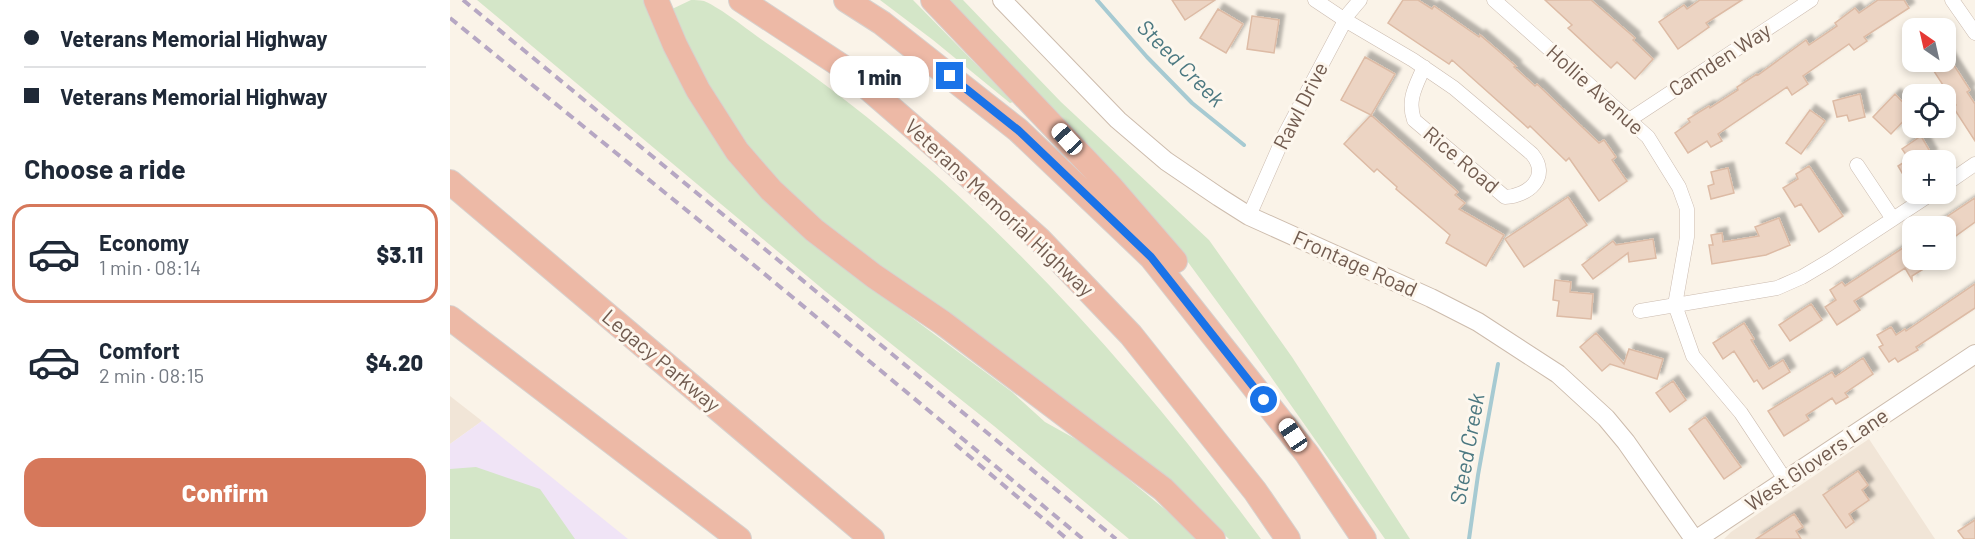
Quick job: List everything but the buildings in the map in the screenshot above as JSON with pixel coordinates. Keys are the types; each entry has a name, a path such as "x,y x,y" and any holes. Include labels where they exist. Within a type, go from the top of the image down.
{"highway":[{"path":"656,0 675,45 698,90 737,151 771,190 814,230 874,276 943,323 1163,489 1212,539"},
{"name":"Veterans Memorial Highway","path":"741,0 846,69 1040,240 1131,335 1255,491 1287,539"},
{"path":"846,0 882,23 1018,130 1151,257 1307,454"},
{"path":"933,0 1104,179 1176,262 1364,539"},
{"name":"Legacy Parkway","path":"450,182 872,539"},
{"path":"450,318 739,539"}],"street":[{"name":"Frontage Road","path":"1002,0 1118,120 1166,161 1250,216 1431,298 1489,328 1558,374 1606,418 1696,539"},
{"name":"Rice Road","path":"1315,0 1345,20 1424,68 1454,88 1532,154 1538,167 1538,176 1534,186 1523,194 1505,197 1414,120 1411,97 1424,68"},
{"name":"Rawl Drive","path":"1250,216 1285,134 1345,20 1360,0"},
{"name":"Hollie Avenue","path":"1494,0 1648,137 1679,187 1686,209 1687,237 1675,305 1693,356 1741,413 1786,481"},
{"name":"Camden Way","path":"1629,120 1811,0"},
{"path":"1952,0 1975,33"},
{"path":"1956,177 1975,164"},
{"path":"1857,165 1893,219"},
{"path":"1640,311 1777,288 1820,266 1916,204"},
{"name":"West Glovers Lane","path":"1696,539 1975,354"}],"shaded area":[{"path":"450,396 482,421 450,444"},
{"path":"482,421 628,539 450,539 450,444"},
{"path":"1869,439 1935,539 1724,539 1731,532"}],"green space":[{"path":"477,0 646,0 658,31 837,262 1012,392 1045,422 1088,446 1201,539 1129,539 994,426 825,291"},
{"path":"691,0 704,1 719,9 839,95 973,209 1035,270 1153,401 1261,539 1229,539 1197,510 965,334 780,188 731,127 670,10"},
{"path":"880,0 913,0 1013,102 1010,103"},
{"path":"946,0 963,0 1061,102 1209,240 1292,357 1410,539 1385,539 1182,254"},
{"path":"476,467 540,489 575,539 450,539 450,469"}],"waterway":[{"name":"Steed Creek","path":"1097,0 1147,57 1192,103 1244,145"},
{"name":"Steed Creek","path":"1469,539 1498,364"}],"railway":[{"path":"463,0 1116,539"},
{"path":"450,18 749,261 1083,539"},
{"path":"955,444 1067,539"}],"route":[{"path":"950,76 1018,130 1151,257 1264,400"}]}
